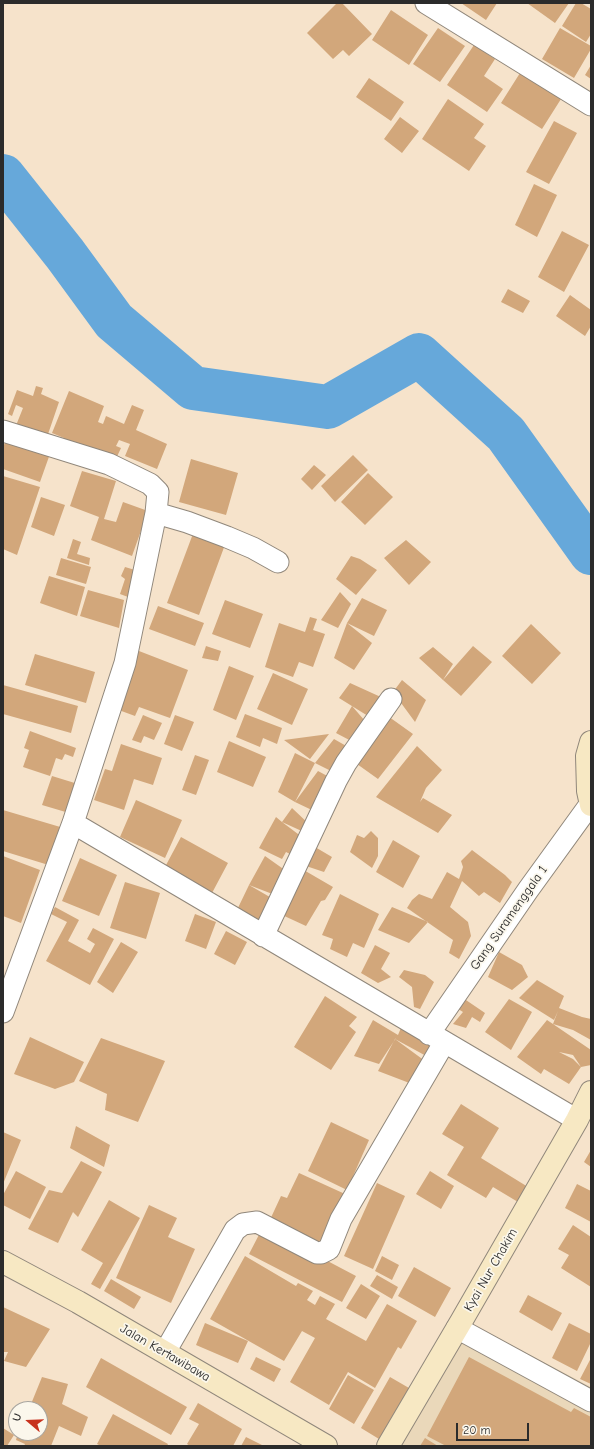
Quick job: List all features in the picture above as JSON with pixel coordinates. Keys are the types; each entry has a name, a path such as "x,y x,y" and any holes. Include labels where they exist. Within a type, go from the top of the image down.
{"street":[{"path":"426,3 591,105"},
{"path":"3,431 109,464 150,484 158,492 156,513 125,663 73,823 3,1012"},
{"path":"156,513 227,537 253,548 278,562"},
{"path":"263,936 336,781 346,763 391,699"},
{"path":"591,742 587,756 588,791 591,804"},
{"name":"Gang Suramenggala 1","path":"165,1352 235,1230 243,1224 257,1222 317,1253 321,1253 329,1248 341,1219 436,1038 528,890 591,804"},
{"path":"73,823 577,1120"},
{"name":"Kyai Nur Chakim","path":"388,1446 577,1120 591,1092"},
{"name":"Jalan Kertawibawa","path":"3,1262 78,1302 326,1446"},
{"path":"457,1328 591,1401"}],"shaded area":[{"path":"460,1318 591,1387 591,1446 382,1446"}],"building":[{"path":"337,3 342,3 372,34 349,56 343,50 333,59 307,33"},
{"path":"461,3 497,3 486,20"},
{"path":"527,3 569,3 555,23"},
{"path":"576,3 581,3 591,9 591,34 586,42 562,26"},
{"path":"391,10 428,35 409,65 372,40"},
{"path":"438,28 465,46 440,82 413,64"},
{"path":"560,28 591,46 591,49 574,78 542,59"},
{"path":"474,45 495,59 484,76 503,89 487,112 447,85"},
{"path":"591,65 591,79 585,75"},
{"path":"520,73 561,99 542,129 501,103"},
{"path":"369,78 404,102 391,121 356,97"},
{"path":"448,99 484,124 474,138 486,146 469,171 422,139"},
{"path":"400,117 419,131 402,153 384,139"},
{"path":"554,121 577,133 549,184 526,172"},
{"path":"534,184 557,195 537,237 515,225"},
{"path":"562,231 589,245 564,292 538,277"},
{"path":"508,289 530,301 523,313 501,302"},
{"path":"570,295 591,310 591,326 585,336 556,316"},
{"path":"36,386 43,388 41,394 59,402 46,440 15,428 23,408 16,405 12,416 8,414 17,390 33,396"},
{"path":"69,391 104,406 98,422 103,424 106,416 124,424 132,405 144,410 136,430 167,444 157,469 125,456 130,444 119,440 116,446 121,448 114,463 62,441 64,438 52,433"},
{"path":"6,439 51,451 40,482 3,469 3,448"},
{"path":"353,455 368,470 335,502 321,486"},
{"path":"191,459 238,473 226,515 179,502"},
{"path":"314,465 326,475 312,490 301,479"},
{"path":"82,471 116,481 104,519 116,522 123,502 148,511 132,556 91,540 99,517 70,506"},
{"path":"368,473 393,497 365,525 341,502"},
{"path":"3,476 40,487 17,555 3,549"},
{"path":"41,497 65,505 54,536 31,527"},
{"path":"194,531 226,542 199,615 167,603"},
{"path":"73,539 81,542 77,554 90,558 89,565 67,558"},
{"path":"406,540 431,562 409,585 384,558"},
{"path":"351,556 360,559 377,570 356,595 336,579"},
{"path":"61,558 91,567 86,584 56,575"},
{"path":"125,567 135,570 128,597 120,594 125,579 121,576"},
{"path":"49,576 85,587 77,616 40,603"},
{"path":"88,590 124,600 119,628 80,616"},
{"path":"340,592 351,604 338,628 321,620"},
{"path":"362,598 387,610 374,636 347,623"},
{"path":"225,600 263,614 250,648 212,634"},
{"path":"158,606 204,623 195,646 149,629"},
{"path":"310,617 317,619 313,630 325,634 313,667 299,662 293,677 265,667 279,623 305,632"},
{"path":"347,623 372,643 354,670 334,658"},
{"path":"531,624 561,653 532,684 502,656"},
{"path":"206,646 221,651 218,661 202,658"},
{"path":"473,646 492,662 461,696 443,680"},
{"path":"433,647 453,664 443,680 419,658"},
{"path":"139,651 188,670 170,718 139,707 135,716 116,709"},
{"path":"35,654 95,672 86,703 25,685"},
{"path":"229,666 254,676 236,720 213,710"},
{"path":"273,673 308,689 292,725 257,709"},
{"path":"402,680 426,700 415,722 393,692"},
{"path":"350,683 383,698 368,716 339,698"},
{"path":"3,685 78,706 71,733 3,714"},
{"path":"352,706 365,721 355,743 336,733"},
{"path":"245,714 282,728 277,744 263,738 260,747 236,737"},
{"path":"385,714 413,734 378,779 350,759"},
{"path":"143,715 162,723 154,740 144,736 141,743 132,740"},
{"path":"175,715 194,722 182,751 164,744"},
{"path":"30,731 76,748 73,757 65,754 62,760 56,758 50,776 23,767 29,750 24,748"},
{"path":"329,734 310,759 284,740"},
{"path":"334,739 348,747 331,771 315,763"},
{"path":"229,741 266,757 253,787 217,772"},
{"path":"121,744 162,758 153,785 134,779 124,810 94,800 105,769 112,771"},
{"path":"417,746 442,770 426,788 420,802 423,798 452,815 438,833 376,797"},
{"path":"295,753 315,763 295,802 278,792"},
{"path":"195,755 209,760 196,795 182,790"},
{"path":"318,771 331,778 316,812 295,802"},
{"path":"52,776 78,784 69,813 42,805"},
{"path":"136,800 182,820 165,858 120,837"},
{"path":"292,808 310,825 306,833 282,822"},
{"path":"3,810 67,829 55,867 3,851"},
{"path":"276,817 302,837 296,857 286,852 282,859 259,848"},
{"path":"371,831 378,838 378,856 372,868 350,852 357,835 364,838"},
{"path":"181,837 228,863 212,893 165,867"},
{"path":"393,840 420,856 403,888 376,872"},
{"path":"315,847 332,857 324,872 303,865"},
{"path":"472,850 512,882 500,903 484,892 479,896 462,881 450,907 468,922 471,936 459,959 449,953 453,940 407,908 412,900 419,894 432,899 447,872 459,879 463,867 461,861"},
{"path":"3,856 40,870 21,923 3,916"},
{"path":"265,856 289,873 275,895 249,885"},
{"path":"80,858 117,875 99,916 62,901"},
{"path":"302,869 333,887 325,900 321,901 306,926 280,914"},
{"path":"125,882 160,893 146,939 110,928"},
{"path":"249,885 275,900 265,924 236,912"},
{"path":"340,894 379,914 364,948 353,943 347,957 330,949 333,939 322,935"},
{"path":"55,907 79,920 68,941 90,953 95,944 87,939 93,928 114,939 90,985 46,961 67,922 51,914"},
{"path":"392,907 428,922 409,943 378,930"},
{"path":"195,914 216,922 206,949 185,941"},
{"path":"226,931 247,942 235,965 214,954"},
{"path":"121,942 138,952 113,993 97,982"},
{"path":"375,945 390,953 381,969 391,977 378,983 361,973"},
{"path":"499,952 522,965 528,977 512,990 488,977"},
{"path":"404,970 425,975 434,982 420,1009 414,1007 412,987 399,977"},
{"path":"537,980 564,996 559,1008 591,1019 591,1040 573,1030 553,1024 558,1011 554,1020 519,998"},
{"path":"325,996 357,1017 349,1026 356,1032 331,1070 294,1047"},
{"path":"463,998 485,1013 480,1022 472,1017 466,1028 453,1024 463,1012 455,1007"},
{"path":"509,999 532,1012 511,1050 485,1032"},
{"path":"373,1020 398,1035 403,1023 436,1045 428,1057 395,1039 379,1064 354,1056"},
{"path":"547,1020 591,1050 591,1065 581,1067 569,1084 544,1069 541,1074 517,1057","holes":["559,1052 573,1055 581,1067 573,1059"]},
{"path":"30,1037 84,1062 74,1082 55,1089 14,1074"},
{"path":"101,1038 165,1061 138,1122 105,1110 107,1094 79,1081"},
{"path":"395,1039 425,1061 412,1084 378,1071"},
{"path":"461,1104 499,1128 481,1158 528,1187 518,1202 493,1187 486,1198 447,1175 464,1147 442,1134"},
{"path":"331,1122 369,1140 347,1190 308,1171"},
{"path":"76,1126 110,1145 104,1167 70,1148"},
{"path":"3,1132 21,1140 3,1184"},
{"path":"591,1150 591,1167 584,1162"},
{"path":"81,1161 102,1172 78,1217 73,1212 58,1243 28,1229 49,1190 62,1193"},
{"path":"16,1171 46,1187 30,1219 3,1205 3,1195"},
{"path":"430,1171 454,1186 441,1209 416,1194"},
{"path":"299,1173 345,1194 321,1248 268,1224 281,1196 287,1198"},
{"path":"377,1183 405,1196 373,1269 344,1256"},
{"path":"577,1184 591,1191 591,1222 565,1208"},
{"path":"109,1200 140,1218 100,1289 91,1284 103,1263 81,1250"},
{"path":"149,1205 177,1218 168,1237 195,1249 171,1303 116,1278"},
{"path":"573,1225 591,1237 591,1287 561,1268 569,1255 558,1249"},
{"path":"263,1227 356,1276 342,1302 249,1254"},
{"path":"245,1256 296,1286 298,1283 313,1291 307,1300 315,1305 320,1296 335,1304 326,1319 366,1341 387,1304 417,1321 401,1349 398,1347 375,1388 348,1372 329,1405 290,1382 315,1338 302,1331 284,1361 210,1319"},
{"path":"382,1256 399,1265 392,1280 375,1271"},
{"path":"414,1267 451,1288 435,1317 398,1296"},
{"path":"377,1275 398,1287 392,1299 370,1286"},
{"path":"111,1279 141,1297 134,1309 104,1291"},
{"path":"361,1284 380,1296 366,1319 346,1308"},
{"path":"528,1295 562,1313 552,1331 519,1312"},
{"path":"3,1307 50,1329 26,1367 4,1361 8,1352 3,1352"},
{"path":"205,1323 248,1341 238,1363 196,1345"},
{"path":"569,1323 591,1334 591,1342 577,1371 552,1358"},
{"path":"256,1357 281,1369 274,1382 250,1369"},
{"path":"469,1357 571,1412 574,1408 591,1417 591,1446 446,1446 427,1436"},
{"path":"101,1358 187,1407 171,1435 86,1387"},
{"path":"591,1358 591,1384 580,1379"},
{"path":"348,1375 374,1390 354,1424 329,1409"},
{"path":"42,1377 68,1384 62,1404 88,1417 81,1436 59,1426 51,1446 24,1446 25,1444 18,1441 48,1441 48,1401 32,1401"},
{"path":"390,1377 409,1388 379,1439 361,1428"},
{"path":"198,1403 242,1429 233,1446 190,1446 187,1444 199,1424 189,1419"},
{"path":"113,1414 168,1444 167,1446 101,1446 97,1444"},
{"path":"3,1428 8,1431 8,1441 10,1441 7,1446 3,1446"},
{"path":"246,1437 264,1446 241,1446"},
{"path":"425,1438 438,1446 420,1446"}],"waterway":[{"path":"3,176 65,254 114,321 193,388 328,407 419,355 506,434 591,553"}]}
